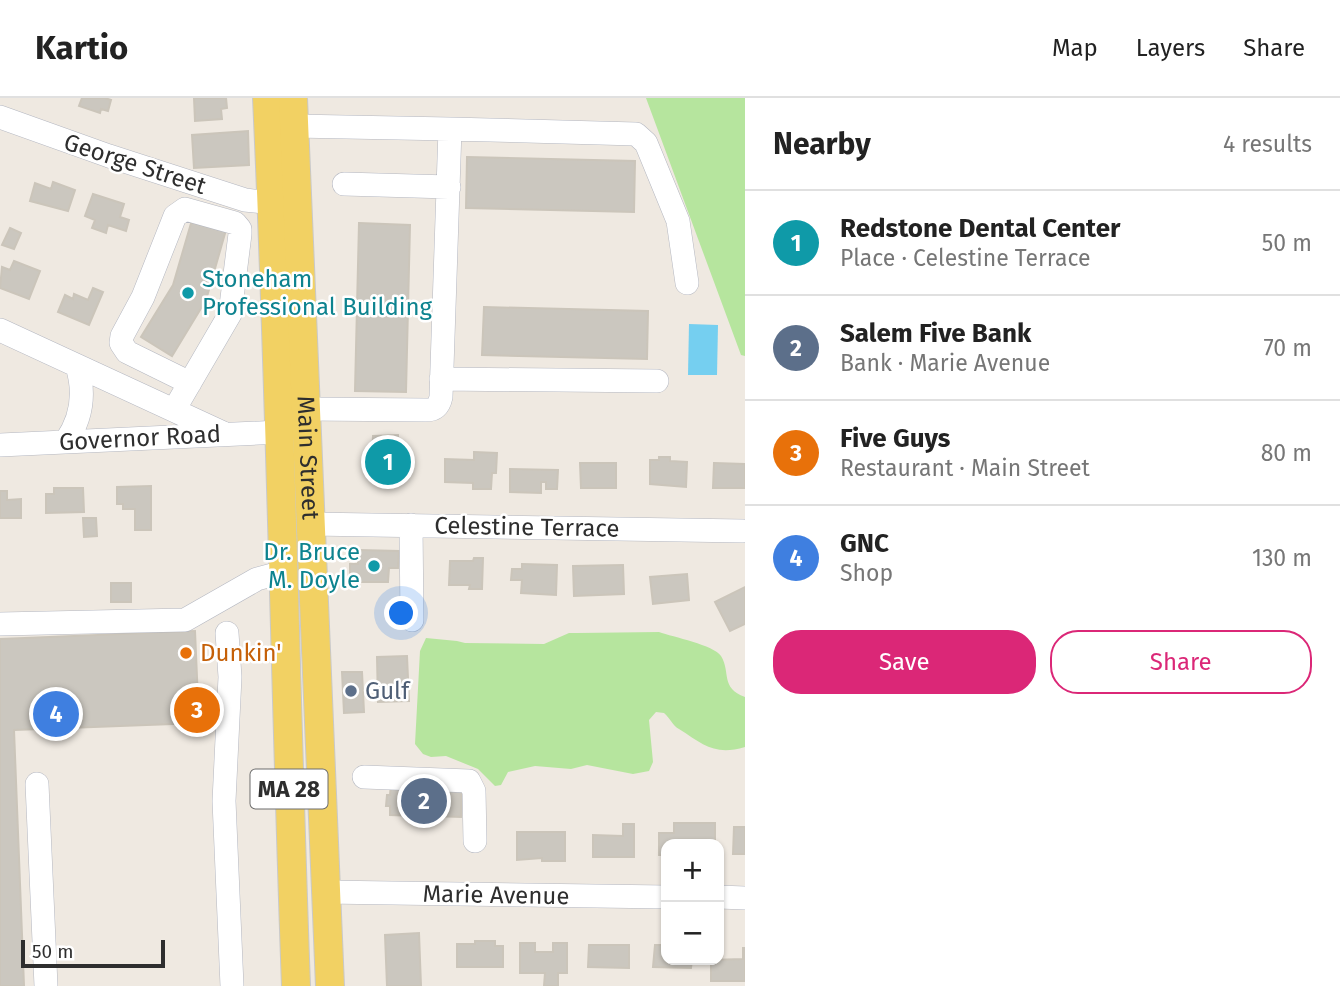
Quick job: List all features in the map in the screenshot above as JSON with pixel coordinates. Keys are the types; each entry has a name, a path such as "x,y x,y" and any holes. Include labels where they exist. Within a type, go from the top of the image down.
{"main road":[{"name":"Main Street","path":"267,98 296,986"},
{"name":"Main Street","path":"293,98 330,986"}],"street":[{"name":"George Street","path":"0,117 245,200 272,203"},
{"path":"294,126 636,134 646,143 678,221 687,283"},
{"path":"306,410 430,410 437,407 442,379 450,129"},
{"path":"344,184 449,187"},
{"path":"174,410 190,383 230,314 240,232 235,223 185,209 175,216 143,297 122,336 121,343 127,352 190,383"},
{"path":"0,330 227,434"},
{"path":"66,441 75,428 79,413 81,380 76,366"},
{"path":"442,379 657,381"},
{"name":"Governor Road","path":"0,445 280,432"},
{"name":"Celestine Terrace","path":"311,524 743,531"},
{"path":"411,525 412,620"},
{"path":"0,624 180,621 225,599 257,579 283,572"},
{"path":"227,634 230,677 225,800 232,986"},
{"path":"364,777 469,781 474,791 475,841"},
{"path":"37,784 46,986"},
{"name":"Marie Avenue","path":"325,892 661,897"},
{"path":"724,897 745,898"}],"green space":[{"path":"646,98 745,98 745,356 741,355"},
{"path":"659,632 702,645 721,656 729,684 745,697 745,747 726,750 710,747 677,728 664,713 656,712 649,720 653,762 649,771 633,774 587,765 571,769 535,766 508,772 501,785 495,786 478,769 446,756 431,757 423,754 415,744 420,651 426,638 465,643 544,644 569,633"}],"water":[{"path":"689,324 718,325 717,375 688,375"}],"building":[{"path":"82,98 111,100 108,111 101,109 100,113 79,106"},
{"path":"194,98 226,98 227,108 221,109 222,119 195,121"},
{"path":"248,131 249,165 194,168 192,135"},
{"path":"467,157 635,161 634,212 466,208"},
{"path":"53,182 75,190 68,211 30,201 35,183 51,189"},
{"path":"93,194 124,204 120,217 129,220 126,231 108,225 106,233 92,228 95,220 85,216"},
{"name":"Stoneham Professional Building","path":"192,220 226,230 206,300 172,356 141,337 173,285"},
{"path":"359,223 410,225 406,392 355,391"},
{"path":"10,228 21,233 14,249 2,245"},
{"path":"14,261 40,271 29,299 0,288 2,267 10,270"},
{"path":"93,288 103,292 89,325 58,312 65,295 73,299 74,294 88,300"},
{"path":"484,307 648,311 647,359 482,355"},
{"path":"398,435 399,456 406,455 406,468 399,468 397,483 378,483 378,476 371,474 373,436"},
{"path":"474,452 497,453 496,473 492,473 491,489 473,489 473,483 445,482 445,459 474,460"},
{"path":"659,457 687,462 686,487 650,484 650,460 659,460"},
{"path":"580,463 616,463 616,488 581,488"},
{"path":"714,463 745,464 745,488 713,488"},
{"path":"510,469 558,470 557,489 546,489 546,482 541,482 541,493 510,492"},
{"path":"151,486 151,530 135,530 135,509 123,509 123,504 117,504 117,487"},
{"path":"54,488 83,488 84,512 46,513 46,494 54,494"},
{"path":"0,491 7,491 7,500 21,499 21,518 0,518"},
{"path":"83,518 96,518 97,536 84,537"},
{"name":"Dr. Bruce M. Doyle","path":"358,550 399,551 398,568 389,568 388,582 350,582 350,564 358,564"},
{"path":"474,558 483,558 482,589 469,589 470,585 449,585 450,561 473,561"},
{"path":"522,564 557,565 556,595 521,593 522,580 511,580 512,569 522,569"},
{"path":"623,565 624,594 574,596 573,566"},
{"path":"687,574 689,600 653,604 650,577"},
{"path":"111,583 131,583 131,602 111,602"},
{"path":"745,587 745,624 730,631 715,602"},
{"path":"195,631 199,723 14,730 24,986 0,986 0,639"},
{"path":"407,656 409,701 378,702 377,657"},
{"path":"342,672 362,672 364,712 344,713"},
{"path":"391,783 462,786 461,817 432,816 431,823 417,822 417,816 390,815 390,806 386,806"},
{"path":"674,823 715,823 715,839 661,839 659,855 659,833 674,833"},
{"path":"623,824 634,824 634,857 593,857 593,835 623,836"},
{"path":"734,827 745,827 745,854 733,854"},
{"path":"517,832 565,832 565,861 542,861 542,858 517,860"},
{"path":"419,933 421,986 387,986 385,935"},
{"path":"475,941 495,941 495,946 503,946 503,967 457,967 457,944 475,944"},
{"path":"520,943 535,943 535,952 553,952 553,943 567,943 567,973 558,973 558,986 544,986 545,973 520,973"},
{"path":"589,945 629,945 629,968 588,967"},
{"path":"655,945 661,945 661,965 691,965 691,968 653,967"},
{"path":"745,948 745,981 711,981 711,965 724,965 724,960 743,959"}],"place":[{"name":"Stoneham Professional Building","path":"188,293"},
{"name":"Redstone Dental Center","path":"388,462"},
{"name":"Dr. Bruce M. Doyle","path":"374,566"},
{"name":"Dunkin'","path":"186,653"},
{"name":"Gulf","path":"351,691"},
{"name":"Five Guys","path":"197,710"},
{"name":"GNC","path":"56,714"},
{"name":"Salem Five Bank","path":"424,801"}]}
